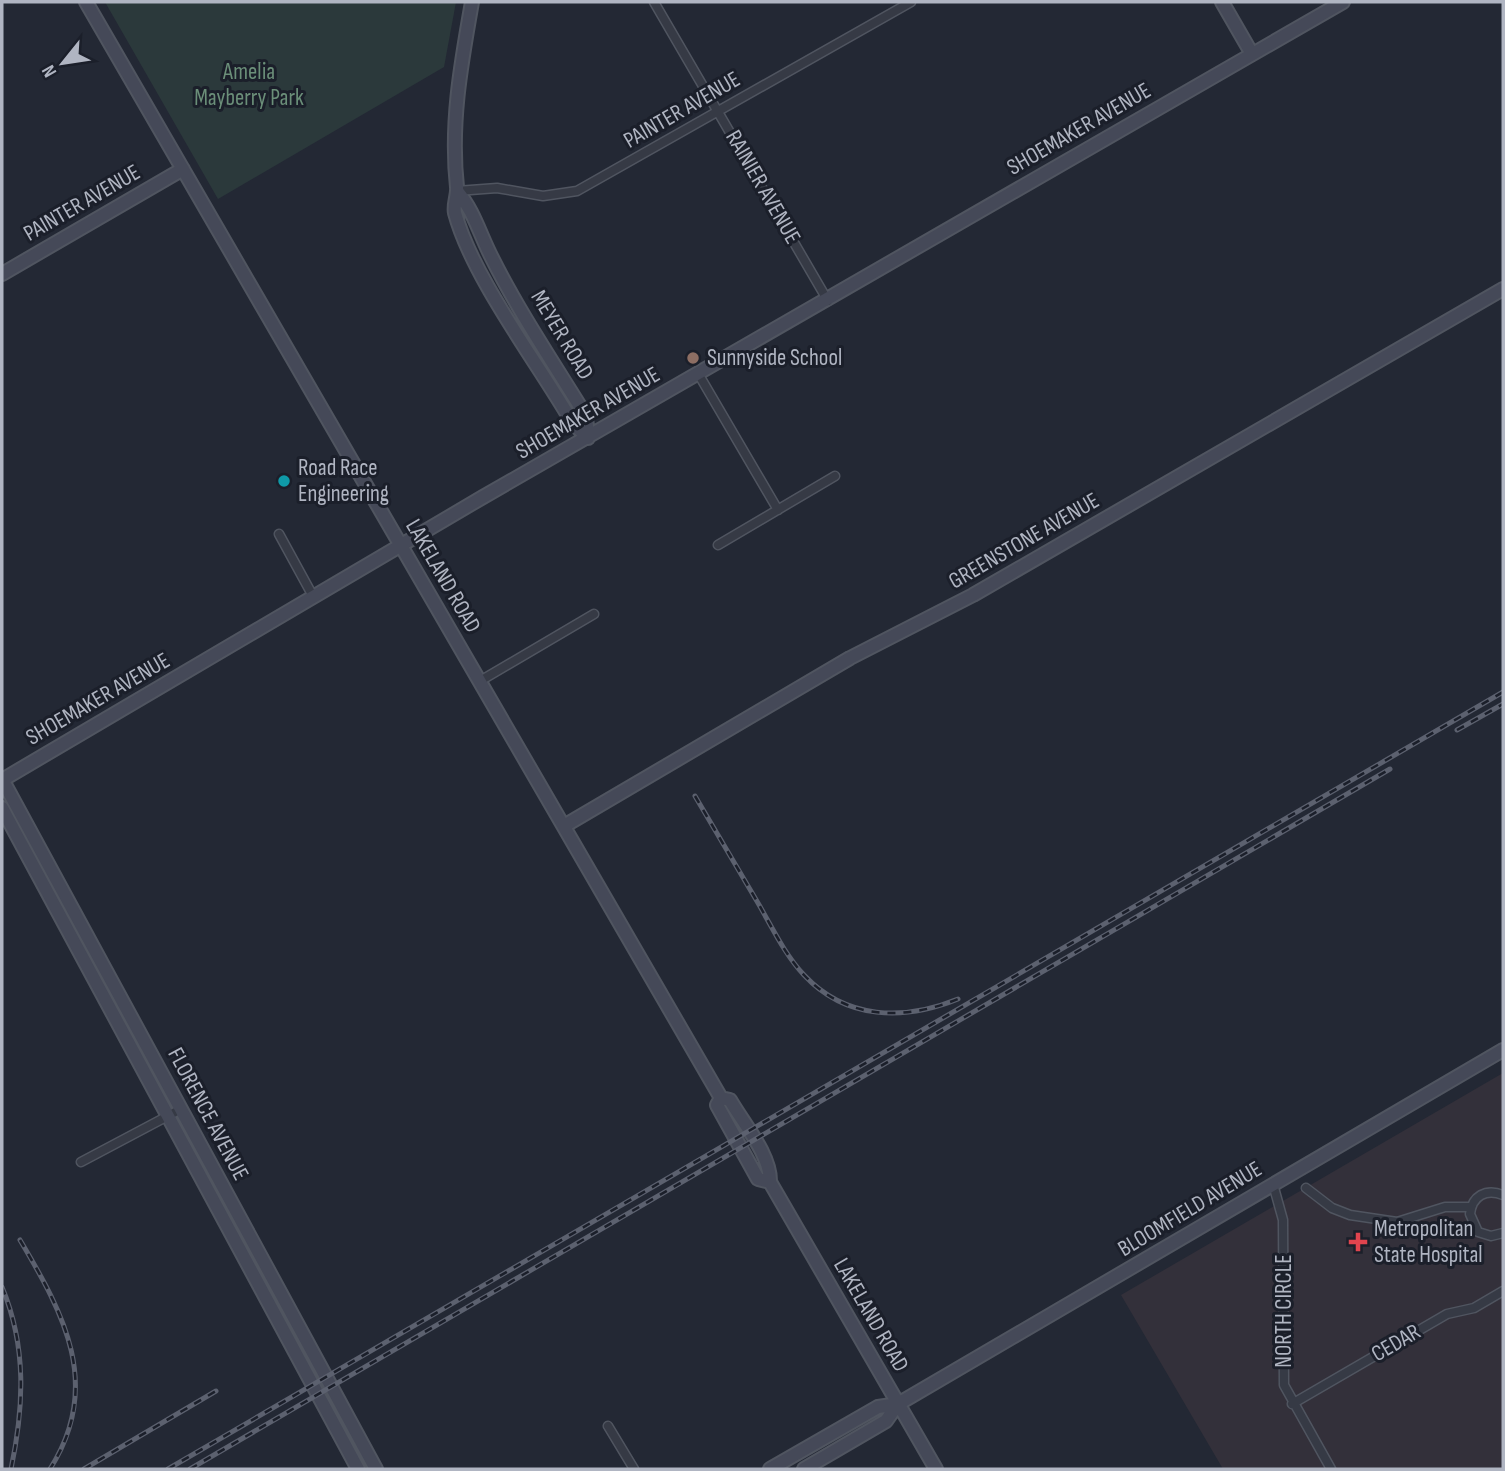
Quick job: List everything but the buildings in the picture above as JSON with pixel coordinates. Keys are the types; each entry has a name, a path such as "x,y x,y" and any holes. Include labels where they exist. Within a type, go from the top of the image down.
{"main road":[{"name":"LAKELAND ROAD","path":"86,2 721,1098 718,1105 758,1178 770,1182 936,1469"},
{"name":"MEYER ROAD","path":"472,2 455,111 452,156 457,191 454,211 477,264 497,299 572,422 588,438"},
{"path":"1222,2 1252,54"},
{"name":"SHOEMAKER AVENUE","path":"2,780 1343,2"},
{"name":"PAINTER AVENUE","path":"2,274 183,169"},
{"name":"MEYER ROAD","path":"457,191 469,205 491,257 586,416 588,438"},
{"name":"GREENSTONE AVENUE","path":"564,826 850,657 974,595 1503,289"},
{"path":"497,299 511,292"},
{"name":"FLORENCE AVENUE","path":"2,780 376,1469"},
{"name":"FLORENCE AVENUE","path":"2,808 358,1469"},
{"path":"65,923 77,916"},
{"name":"BLOOMFIELD AVENUE","path":"770,1469 878,1407 898,1404 1503,1050"},
{"name":"BLOOMFIELD AVENUE","path":"803,1469 886,1422 898,1404"}],"street":[{"name":"RAINIER AVENUE","path":"654,2 828,301"},
{"name":"PAINTER AVENUE","path":"457,191 497,188 543,196 578,191 911,2"},
{"path":"699,375 778,510"},
{"path":"718,545 835,476"},
{"path":"279,534 314,598"},
{"path":"480,681 594,614"},
{"path":"81,1162 181,1109"},
{"name":"NORTH CIRCLE","path":"1273,1184 1283,1220 1284,1385 1292,1404 1331,1469"},
{"path":"1306,1188 1332,1208 1350,1215 1397,1223 1445,1207 1471,1207"},
{"path":"1503,1195 1487,1192 1474,1200 1471,1207 1471,1221 1478,1232 1491,1236 1503,1233"},
{"name":"CEDAR","path":"1292,1404 1447,1314 1474,1308 1503,1291"},
{"path":"608,1426 634,1469"}],"shaded area":[{"name":"Metropolitan State Hospital","path":"1503,1073 1503,1469 1223,1469 1121,1295"}],"green space":[{"name":"Amelia Mayberry Park","path":"105,2 456,2 444,67 218,199"}],"railway":[{"path":"168,1469 1503,692"},
{"path":"1457,730 1503,704"},
{"path":"190,1469 1390,769"},
{"path":"695,796 785,950 797,967 820,990 838,1001 876,1012 917,1011 958,999"},
{"path":"20,1240 51,1295 63,1323 75,1380 74,1409 66,1438 50,1469"},
{"path":"2,1287 16,1332 21,1377 19,1423 11,1469"},
{"path":"84,1469 216,1391"}],"place":[{"name":"Sunnyside School","path":"693,358"},
{"name":"Road Race Engineering","path":"284,481"},
{"name":"Metropolitan State Hospital","path":"1358,1242"}]}
